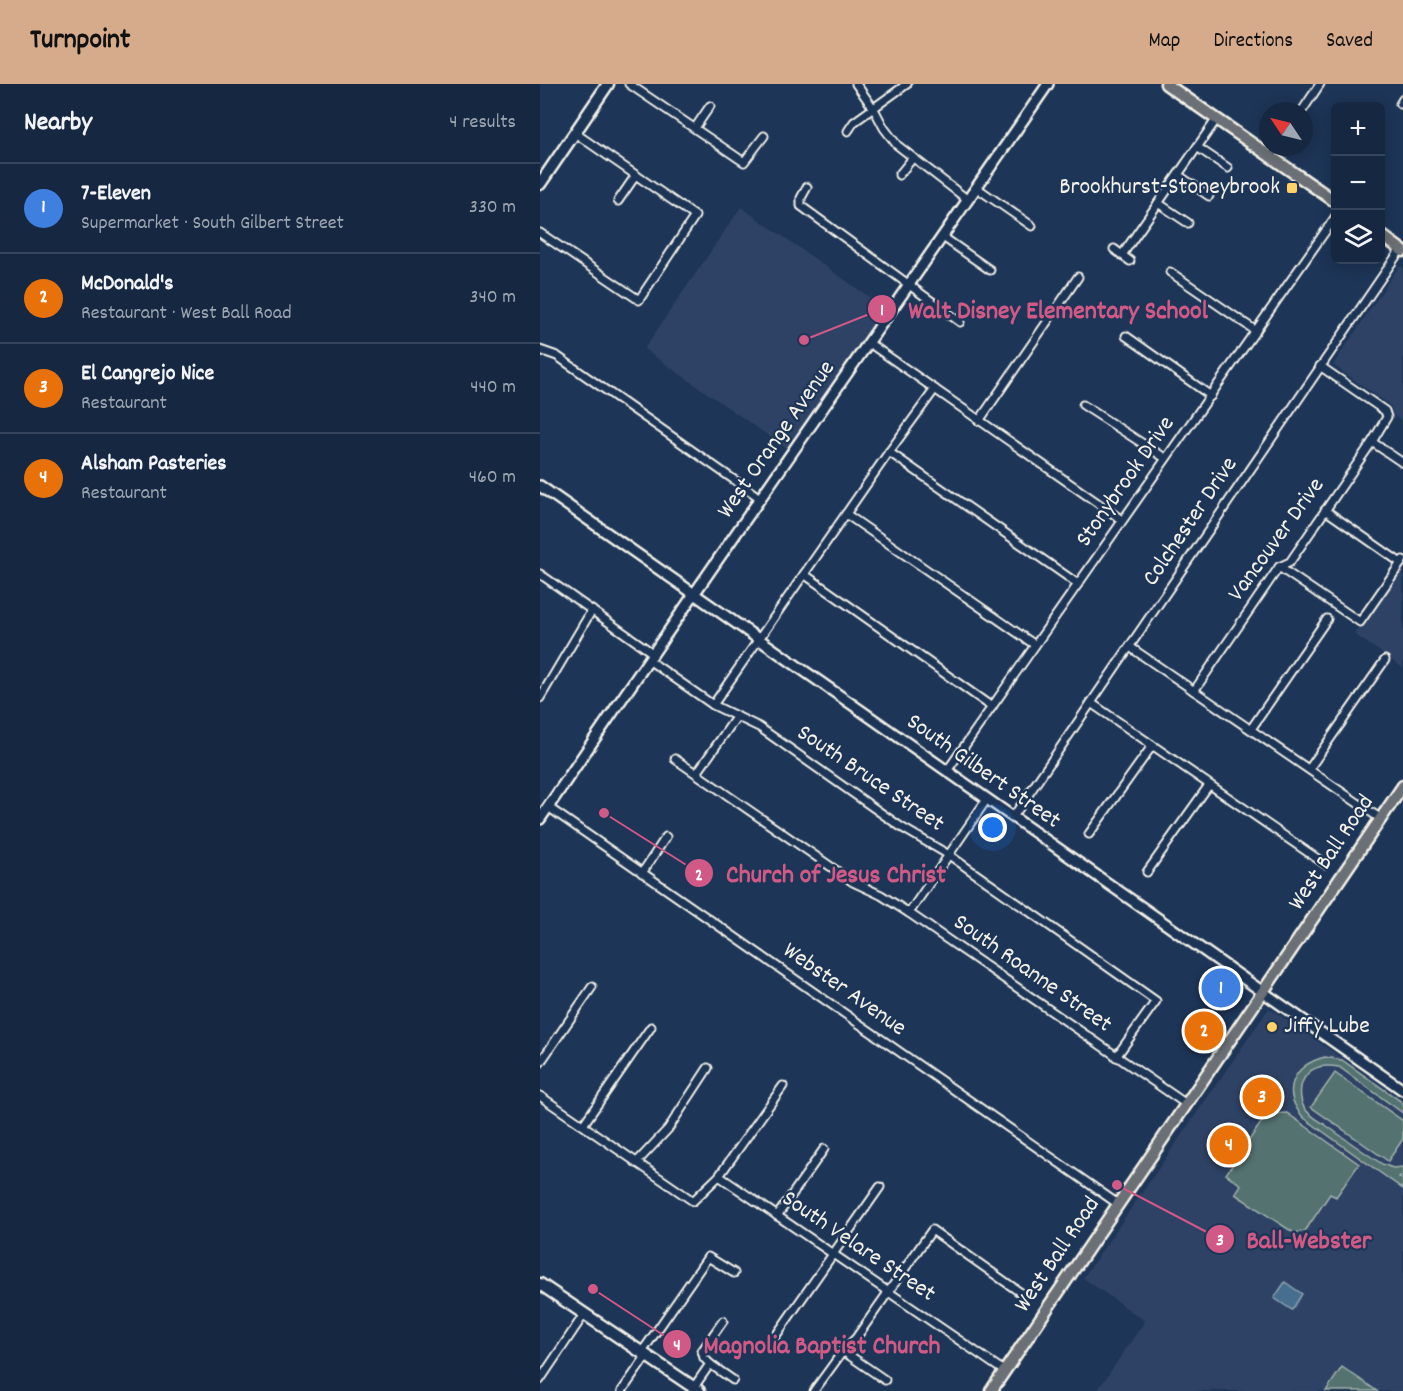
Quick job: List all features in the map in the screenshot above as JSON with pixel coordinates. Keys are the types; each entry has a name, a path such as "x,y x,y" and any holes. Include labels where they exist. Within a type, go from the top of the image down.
{"main road":[{"path":"540,184 608,84"},
{"path":"1166,84 1331,199"},
{"path":"1385,238 1402,250"},
{"name":"West Ball Road","path":"991,1391 1403,786"},
{"path":"540,1284 696,1389"}],"street":[{"path":"629,84 744,162 764,136"},
{"path":"856,84 897,145 912,159 968,200"},
{"path":"848,131 854,122 907,84"},
{"name":"West Orange Avenue","path":"540,819 1048,84"},
{"path":"1308,102 1320,84"},
{"path":"695,128 710,106"},
{"path":"1122,255 1216,120"},
{"path":"540,233 639,300 695,216 575,133"},
{"path":"1197,147 1228,168"},
{"path":"899,175 912,159"},
{"path":"1178,174 1209,196"},
{"path":"618,201 636,175"},
{"path":"807,187 801,198 801,206 960,322"},
{"path":"977,188 1032,226"},
{"path":"1158,203 1188,223"},
{"name":"Stonybrook Drive","path":"947,771 1331,222"},
{"path":"943,237 990,270"},
{"path":"1114,249 1130,261"},
{"name":"Colchester Drive","path":"1013,817 1320,366 1402,250"},
{"path":"1170,272 1256,331"},
{"path":"979,421 1078,277"},
{"path":"1126,336 1211,396"},
{"path":"869,343 1122,520"},
{"path":"540,350 556,356 760,498"},
{"name":"Vancouver Drive","path":"1194,691 1279,567 1290,562 1387,417 1385,411 1320,366"},
{"path":"714,705 935,389"},
{"path":"1083,405 1165,458"},
{"path":"1372,442 1403,463"},
{"path":"889,452 1078,584"},
{"name":"South Gilbert Street","path":"540,486 1403,1090"},
{"path":"1279,567 1360,622 1402,561 1325,510"},
{"path":"846,514 1035,645"},
{"name":"South Bruce Street","path":"540,574 592,610 714,705 759,727 901,826 949,855 1156,1001 1116,1057"},
{"path":"804,574 992,707"},
{"path":"540,698 592,610"},
{"path":"1251,729 1327,619"},
{"path":"1130,647 1381,819"},
{"path":"1309,769 1385,660"},
{"path":"1090,703 1325,864"},
{"path":"697,773 737,716"},
{"path":"1089,834 1152,746"},
{"name":"South Roanne Street","path":"675,759 853,882 909,912 1186,1104"},
{"path":"1147,872 1209,785"},
{"path":"909,912 987,799"},
{"name":"Webster Avenue","path":"548,807 1118,1204"},
{"path":"642,873 666,837"},
{"path":"540,1062 592,987"},
{"path":"583,1125 651,1027"},
{"path":"636,1162 668,1129 708,1068"},
{"path":"540,1096 693,1201 719,1176 783,1086"},
{"path":"777,1216 824,1149"},
{"name":"South Velare Street","path":"719,1176 1004,1371"},
{"path":"770,1344 880,1187"},
{"path":"814,1391 843,1351 856,1338 932,1230 1022,1293"},
{"path":"622,1391 644,1353 708,1257 734,1273"},
{"path":"540,1380 585,1313"},
{"path":"723,1321 702,1351 704,1358 710,1364 733,1380"},
{"path":"843,1351 885,1380"},
{"path":"696,1389 710,1364"}],"shaded area":[{"path":"741,207 885,308 787,449 644,349"},
{"path":"1399,266 1403,268 1403,422 1393,415 1387,403 1333,365"},
{"path":"1403,565 1403,668 1354,634"},
{"path":"1269,1008 1403,1100 1403,1391 1097,1391 1145,1321 1083,1278"},
{"path":"1285,1282 1302,1294 1292,1310 1274,1298"}],"green space":[{"path":"1325,1057 1342,1060 1403,1103 1403,1113 1339,1067 1325,1066 1312,1070 1305,1077 1301,1089 1303,1105 1312,1116 1382,1164 1393,1168 1403,1167 1403,1175 1399,1177 1403,1180 1403,1189 1304,1118 1297,1108 1292,1089 1298,1073 1305,1066"},
{"path":"1335,1073 1403,1121 1403,1139 1388,1161 1311,1107"},
{"path":"1287,1113 1359,1164 1336,1197 1330,1194 1305,1231 1294,1233 1235,1194 1241,1185 1226,1174 1267,1114"},
{"path":"1342,1367 1377,1391 1326,1391"}],"place":[{"name":"Brookhurst-Stoneybrook","path":"1292,188"},
{"name":"Walt Disney Elementary School","path":"804,340"},
{"name":"Church of Jesus Christ","path":"604,813"},
{"name":"7-Eleven","path":"1221,988"},
{"name":"Jiffy Lube","path":"1272,1027"},
{"name":"McDonald's","path":"1204,1031"},
{"name":"El Cangrejo Nice","path":"1262,1097"},
{"name":"Alsham Pasteries","path":"1229,1145"},
{"name":"Ball-Webster","path":"1117,1185"},
{"name":"Magnolia Baptist Church","path":"593,1289"}]}
